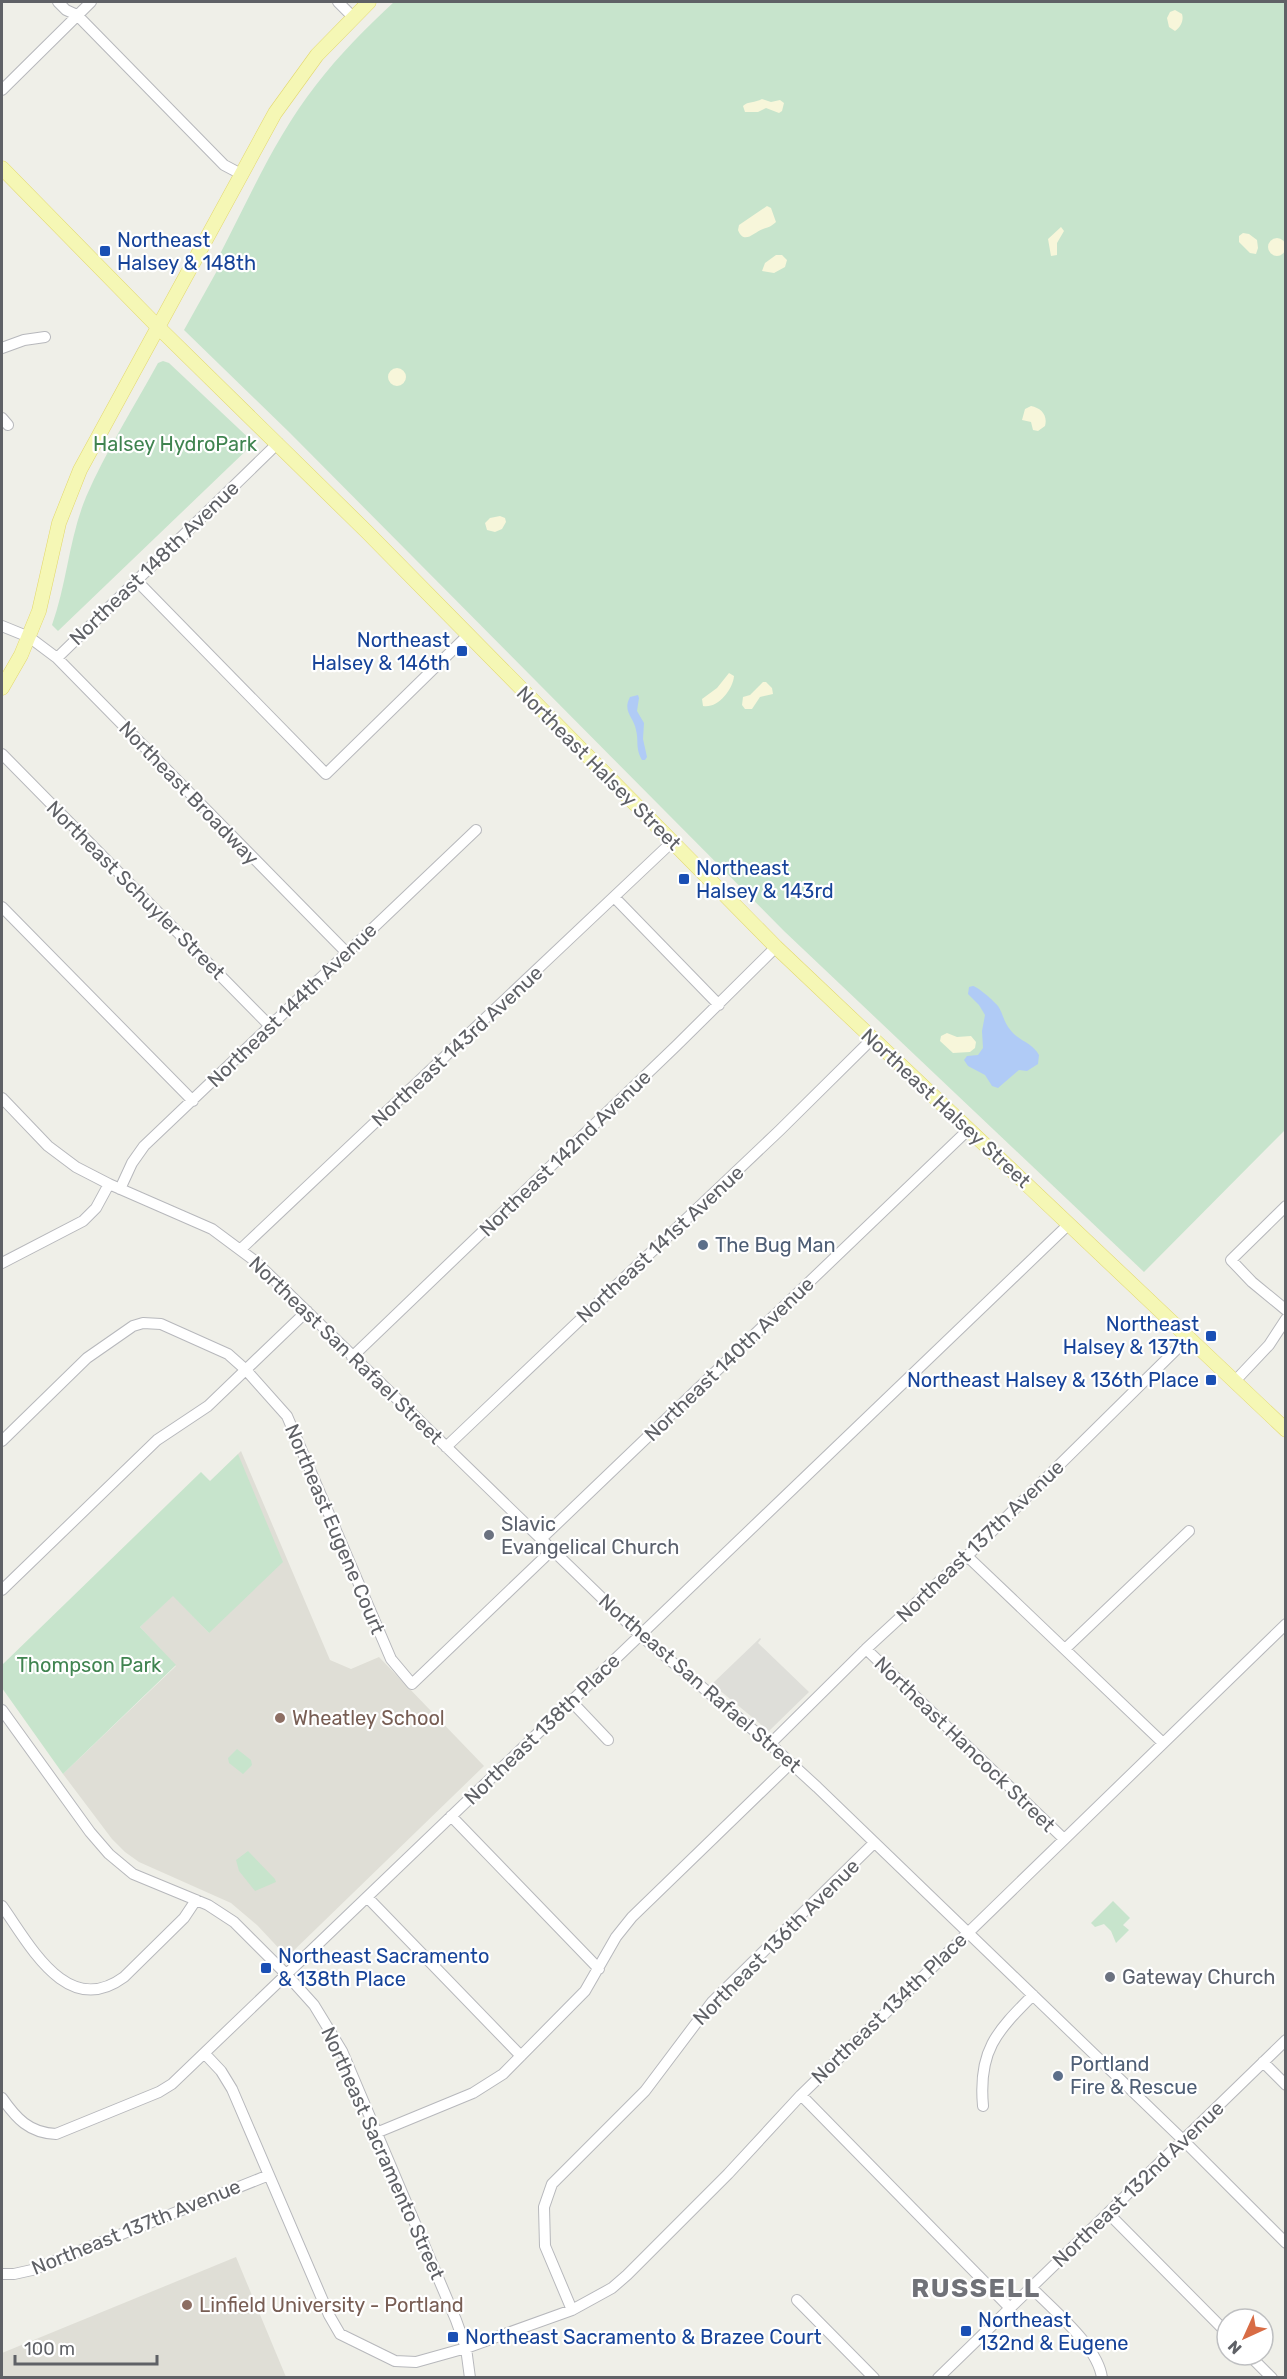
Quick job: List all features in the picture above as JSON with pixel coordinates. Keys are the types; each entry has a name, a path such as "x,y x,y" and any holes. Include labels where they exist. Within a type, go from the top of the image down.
{"main road":[{"path":"2,688 29,637 43,599 59,523 69,493 261,136 299,78 353,16 369,2"},
{"name":"Northeast Halsey Street","path":"2,168 158,327 278,443 776,947 1286,1430"}],"street":[{"path":"58,2 66,10 77,15 224,165 241,174"},
{"path":"2,90 91,2"},
{"path":"338,2 353,16"},
{"path":"2,348 24,340 45,337"},
{"name":"Northeast 148th Avenue","path":"57,658 278,443"},
{"path":"136,580 326,774 468,635"},
{"path":"2,626 29,637"},
{"name":"Northeast Broadway","path":"29,637 57,658 346,953"},
{"name":"Northeast Schuyler Street","path":"2,754 270,1026"},
{"name":"Northeast 144th Avenue","path":"120,1189 138,1153 476,830"},
{"name":"Northeast 143rd Avenue","path":"241,1249 672,842"},
{"path":"615,898 719,1005"},
{"path":"2,907 193,1101"},
{"name":"Northeast 142nd Avenue","path":"352,1357 719,1005 776,947"},
{"name":"Northeast 141st Avenue","path":"446,1447 780,1130 872,1039"},
{"name":"Northeast San Rafael Street","path":"2,1098 56,1152 88,1174 200,1223 241,1249 265,1269 352,1357 640,1635 791,1763 1183,2140 1286,2243"},
{"name":"Northeast 140th Avenue","path":"541,1539 969,1129"},
{"path":"2,1263 83,1221 96,1208 109,1184"},
{"path":"1286,1206 1231,1260 1252,1282 1286,1310"},
{"name":"Northeast 138th Place","path":"2,2098 20,2122 38,2132 56,2134 159,2092 172,2084 1069,1224"},
{"path":"2,1590 157,1440 208,1406 307,1311"},
{"path":"1235,1381 1263,1352 1286,1319"},
{"name":"Northeast Eugene Court","path":"2,1441 98,1350 133,1326 161,1324 186,1333 228,1354 246,1370 287,1416 391,1659 412,1684 552,1550"},
{"name":"Northeast 137th Avenue","path":"770,1744 866,1649 967,1556 1188,1337"},
{"path":"1065,1649 1188,1531"},
{"path":"967,1556 1163,1743"},
{"name":"Northeast 134th Place","path":"205,2054 227,2080 329,2315 340,2334 384,2357 405,2362 466,2348 572,2310 612,2288 627,2275 728,2174 801,2095 1286,1624"},
{"name":"Northeast Hancock Street","path":"866,1649 1064,1839"},
{"path":"571,1701 608,1740"},
{"name":"Northeast Sacramento Street","path":"2,1710 90,1832 109,1854 133,1874 208,1905 234,1922 314,2005 333,2034 466,2348 470,2378"},
{"path":"376,2133 483,2088 503,2074 585,1991 616,1936 632,1917 791,1763"},
{"path":"451,1816 599,1969"},
{"name":"Northeast 136th Avenue","path":"572,2310 545,2246 543,2235 544,2207 552,2184 645,2091 712,2002 874,1843"},
{"path":"367,1897 521,2056"},
{"path":"2,1906 41,1961 60,1980 84,1989 105,1987 116,1983 184,1918 196,1900"},
{"path":"983,2106 981,2080 990,2047 1002,2028 1033,1995"},
{"name":"Northeast 132nd Avenue","path":"939,2378 1286,2040"},
{"path":"1263,2062 1286,2085"},
{"path":"801,2095 1010,2308"},
{"name":"Northeast 137th Avenue","path":"2,2274 32,2270 269,2175"},
{"path":"1108,2213 1215,2321"},
{"path":"1031,2288 1087,2346 1097,2361 1102,2378"},
{"path":"797,2300 874,2378"},
{"path":"1261,2367 1272,2378"}],"shaded area":[{"name":"Wheatley School","path":"241,1451 330,1660 351,1669 379,1657 484,1766 287,1957 257,1925 231,1903 139,1862 125,1852 112,1839 63,1774 176,1666 140,1627 173,1595 209,1633 238,1454"},
{"path":"760,1638 758,1643 809,1692 769,1731 712,1684"},
{"name":"Linfield University - Portland","path":"236,2257 286,2377 2,2377 2,2353"}],"green space":[{"path":"394,2 1285,2 1285,1130 1144,1272 784,931 290,433 184,330 223,260 219,256 263,169 301,105 334,63"},
{"name":"Halsey HydroPark","path":"163,361 169,363 254,443 58,631 52,625 86,497 111,446 158,363"},
{"name":"Thompson Park","path":"238,1454 283,1562 209,1633 173,1596 140,1627 176,1665 63,1774 2,1688 2,1665 201,1472 210,1481"},
{"path":"237,1749 251,1760 252,1765 243,1774 229,1763 228,1758"},
{"path":"248,1851 276,1882 255,1891 239,1871 236,1860"},
{"path":"1113,1901 1130,1918 1123,1925 1129,1930 1116,1943 1111,1931 1104,1924 1095,1927 1091,1923"}],"sand":[{"path":"1175,10 1182,14 1183,19 1175,31 1169,27 1167,18 1170,12"},
{"path":"762,99 771,102 780,100 784,103 782,111 779,113 766,108 758,112 745,112 743,106 745,104"},
{"path":"767,206 771,208 776,222 749,237 743,237 738,230 739,225"},
{"path":"1061,227 1064,231 1057,243 1057,255 1051,256 1048,239"},
{"path":"1243,233 1257,240 1256,254 1250,253 1239,242 1239,236"},
{"path":"1277,238 1283,241 1286,247 1283,253 1277,256 1271,253 1268,247 1271,241"},
{"path":"776,255 782,255 787,260 785,267 774,273 762,271 765,263"},
{"path":"393,368 401,368 406,373 404,384 393,386 388,381 388,373"},
{"path":"1031,406 1038,408 1045,415 1045,426 1038,431 1033,430 1031,422 1022,420 1025,409"},
{"path":"500,516 505,518 506,522 502,529 495,532 487,530 485,523 490,518"},
{"path":"729,673 734,676 731,687 719,702 703,706 702,699 717,688"},
{"path":"763,682 772,688 773,694 760,697 752,709 745,709 742,705 743,697 750,695"},
{"path":"947,1033 957,1037 971,1036 976,1042 975,1048 970,1052 953,1053 940,1041 941,1036"}],"water":[{"path":"638,695 637,711 644,723 643,739 647,757 645,760 642,760 639,752 635,725 627,707 630,697"},
{"path":"973,986 996,1004 1010,1030 1034,1048 1039,1055 1038,1064 1027,1071 1019,1070 998,1088 992,1086 985,1075 968,1066 964,1060 967,1056 978,1055 983,1048 982,1031 985,1015 968,994 969,987"}],"place":[{"name":"Northeast Halsey & 148th","path":"105,251"},
{"name":"Northeast Halsey & 146th","path":"462,651"},
{"name":"Northeast Halsey & 143rd","path":"684,879"},
{"name":"The Bug Man","path":"703,1245"},
{"name":"Northeast Halsey & 137th","path":"1211,1336"},
{"name":"Northeast Halsey & 136th Place","path":"1211,1380"},
{"name":"Slavic Evangelical Church","path":"489,1535"},
{"name":"Wheatley School","path":"280,1718"},
{"name":"Northeast Sacramento & 138th Place","path":"266,1968"},
{"name":"Gateway Church","path":"1110,1977"},
{"name":"Portland Fire & Rescue","path":"1058,2076"},
{"name":"Linfield University - Portland","path":"187,2305"},
{"name":"Northeast 132nd & Eugene","path":"966,2331"},
{"name":"Northeast Sacramento & Brazee Court","path":"453,2337"}],"district":[{"name":"RUSSELL","path":"976,2288"}]}
